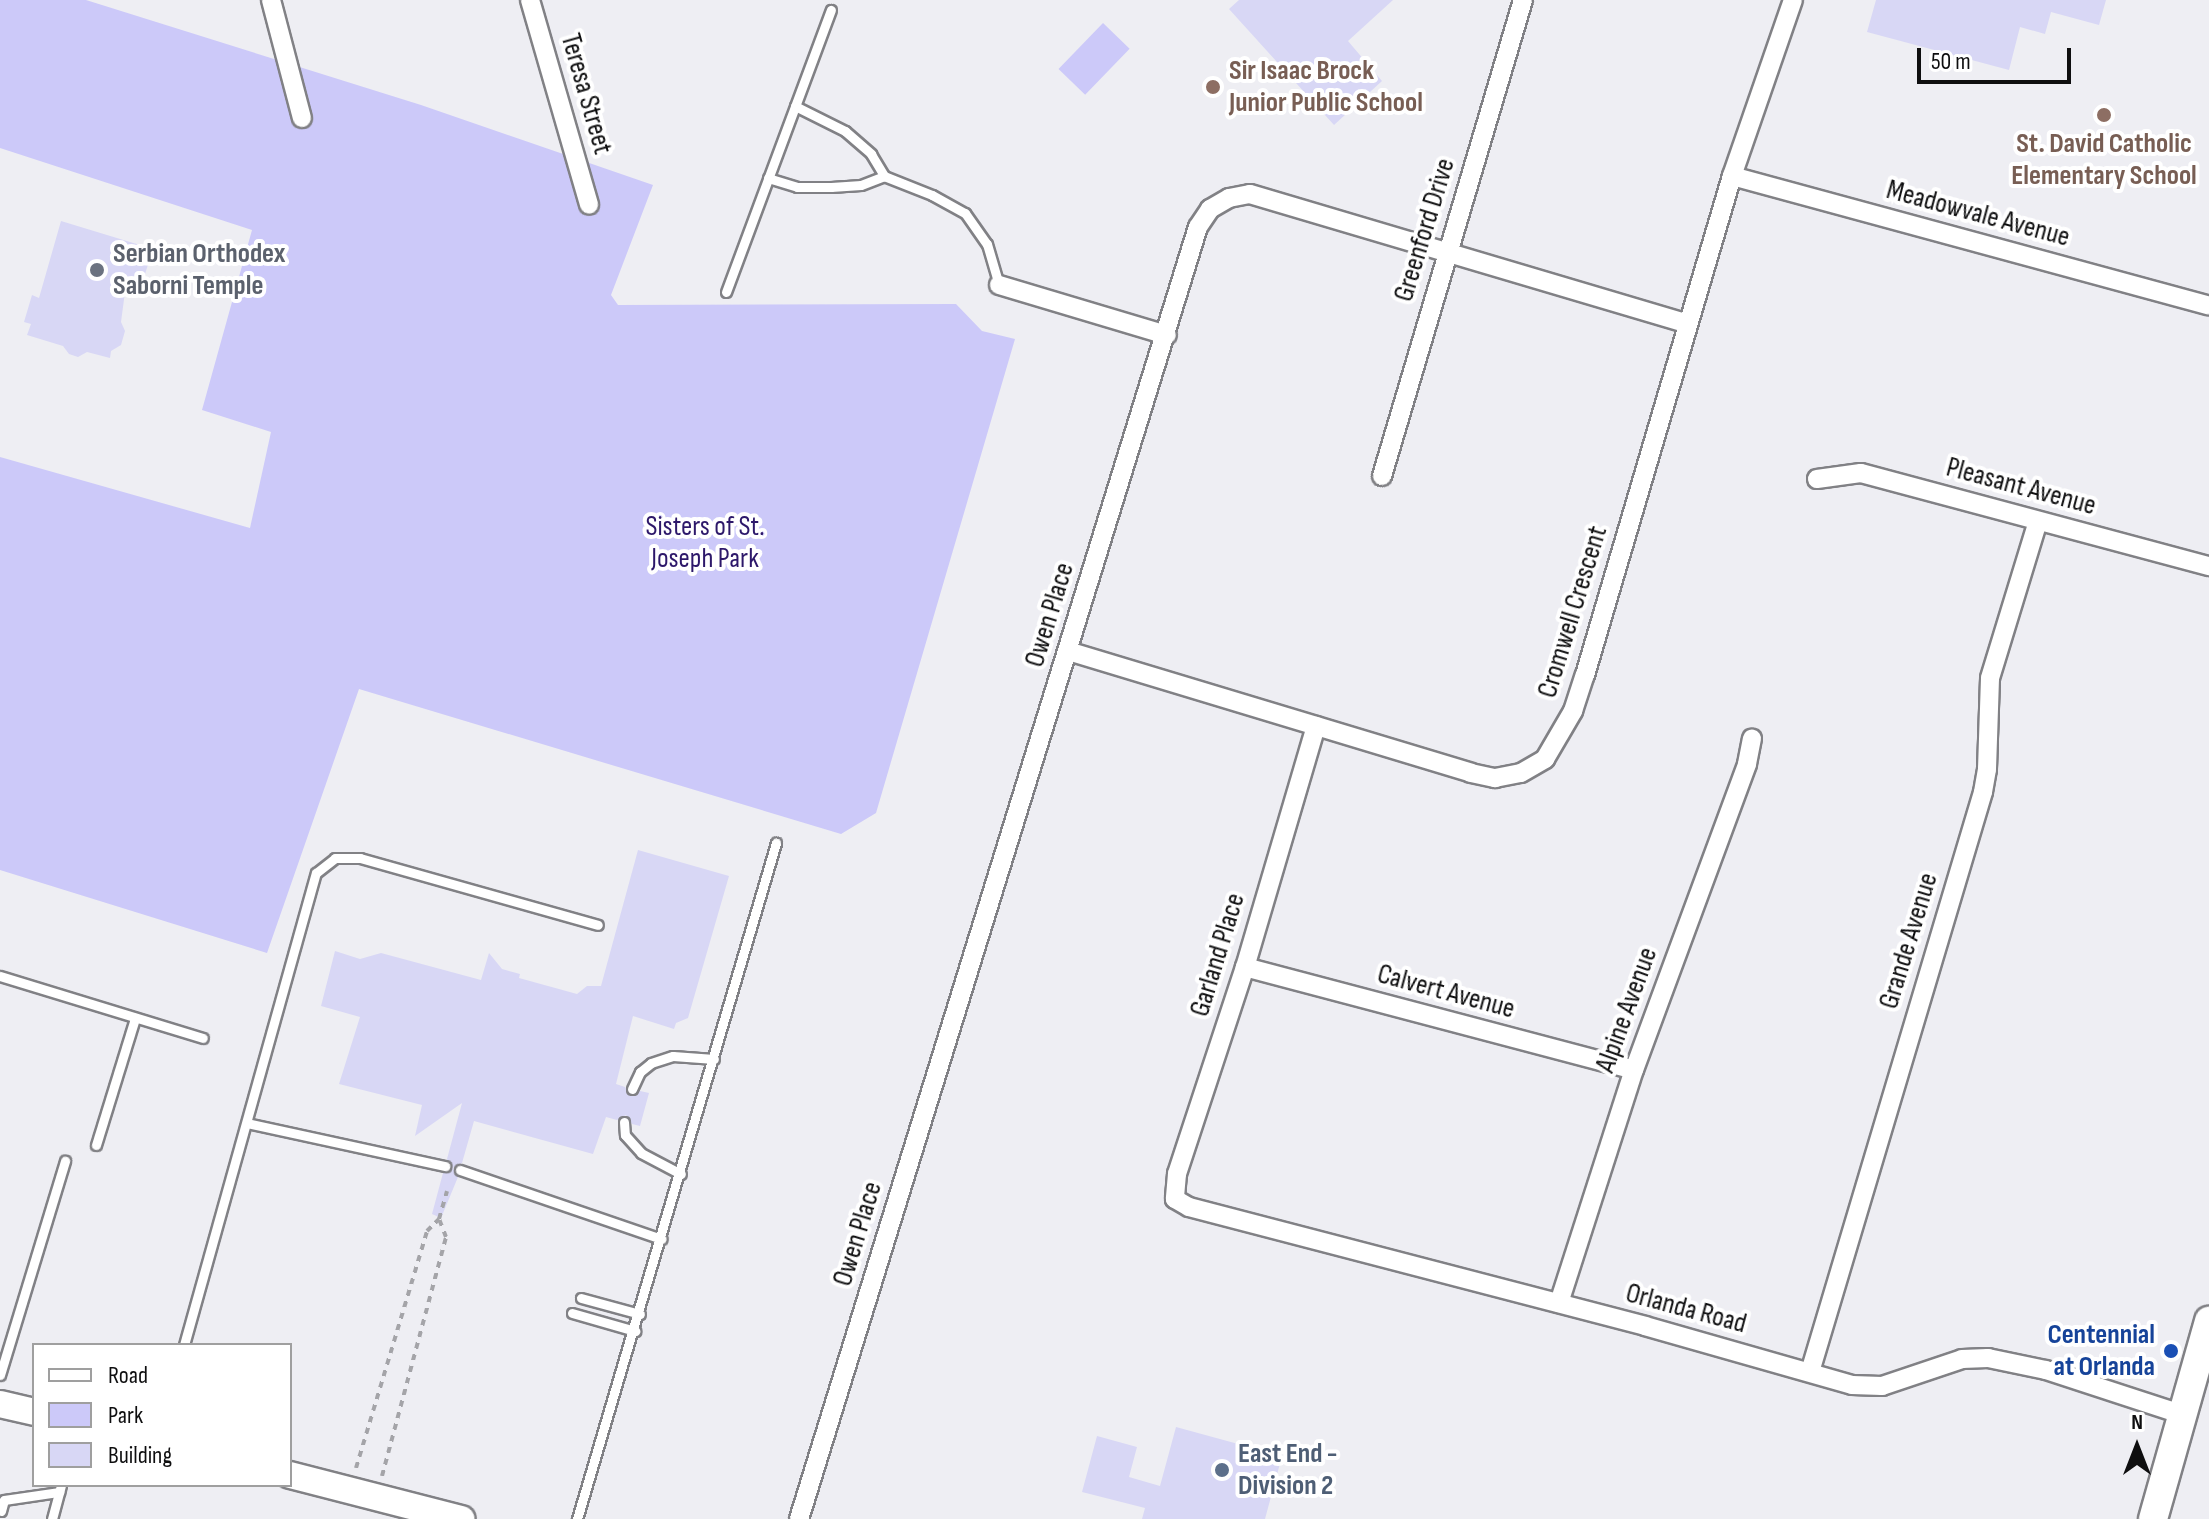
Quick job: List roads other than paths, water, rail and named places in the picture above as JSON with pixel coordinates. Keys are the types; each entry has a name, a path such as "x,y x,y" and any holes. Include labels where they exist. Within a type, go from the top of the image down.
{"main road":[{"path":"2153,1519 2209,1321"},
{"path":"0,1404 32,1412"},
{"path":"292,1476 350,1490 423,1514 461,1519"}],"street":[{"path":"271,0 302,118"},
{"name":"Teresa Street","path":"530,0 589,205"},
{"name":"Greenford Drive","path":"1382,476 1523,0"},
{"name":"Cromwell Crescent","path":"1068,651 1495,778 1521,773 1545,759 1567,723 1581,687 1732,176 1793,0"},
{"name":"Meadowvale Avenue","path":"1732,176 2209,306"},
{"name":"Owen Place","path":"799,1519 1198,227 1210,209 1229,198 1250,194 1688,324"},
{"path":"999,285 1167,335"},
{"name":"Pleasant Avenue","path":"1817,479 1861,473 2209,566"},
{"name":"Grande Avenue","path":"1810,1372 1983,792 1987,769 1990,678 2038,521"},
{"name":"Garland Place","path":"1175,1199 1177,1174 1245,967 1316,726"},
{"name":"Alpine Avenue","path":"1559,1303 1634,1070 1747,764 1752,738"},
{"name":"Calvert Avenue","path":"1245,967 1634,1070"},
{"name":"Orlanda Road","path":"1175,1199 1205,1212 1559,1303 1852,1385 1882,1386 1962,1359 2004,1359 2181,1414"}],"lane":[{"path":"726,292 831,10"},
{"path":"795,106 845,131 871,154 884,176 965,213 987,244 999,285"},
{"path":"768,178 797,187 831,187 861,185 884,176"},
{"path":"577,1519 635,1331 776,843"},
{"path":"185,1343 310,885 328,861 360,858 598,925"},
{"path":"0,976 203,1038"},
{"path":"96,1145 135,1018"},
{"path":"632,1089 640,1072 651,1063 673,1056 714,1059"},
{"path":"624,1122 625,1135 641,1153 681,1174"},
{"path":"247,1123 445,1166"},
{"path":"0,1375 65,1161"},
{"path":"460,1170 662,1239"},
{"path":"581,1298 640,1314"},
{"path":"572,1313 635,1331"},
{"path":"1,1511 4,1500 60,1489 52,1519"}],"place":[{"name":"Sir Isaac Brock Junior Public School","path":"1213,87"},
{"name":"St. David Catholic Elementary School","path":"2104,115"},
{"name":"Serbian Orthodex Saborni Temple","path":"97,270"},
{"name":"Centennial at Orlanda","path":"2171,1351"},
{"name":"East End - Division 2","path":"1222,1470"}],"park label":[{"name":"Sisters of St. Joseph Park","path":"705,543"}]}
